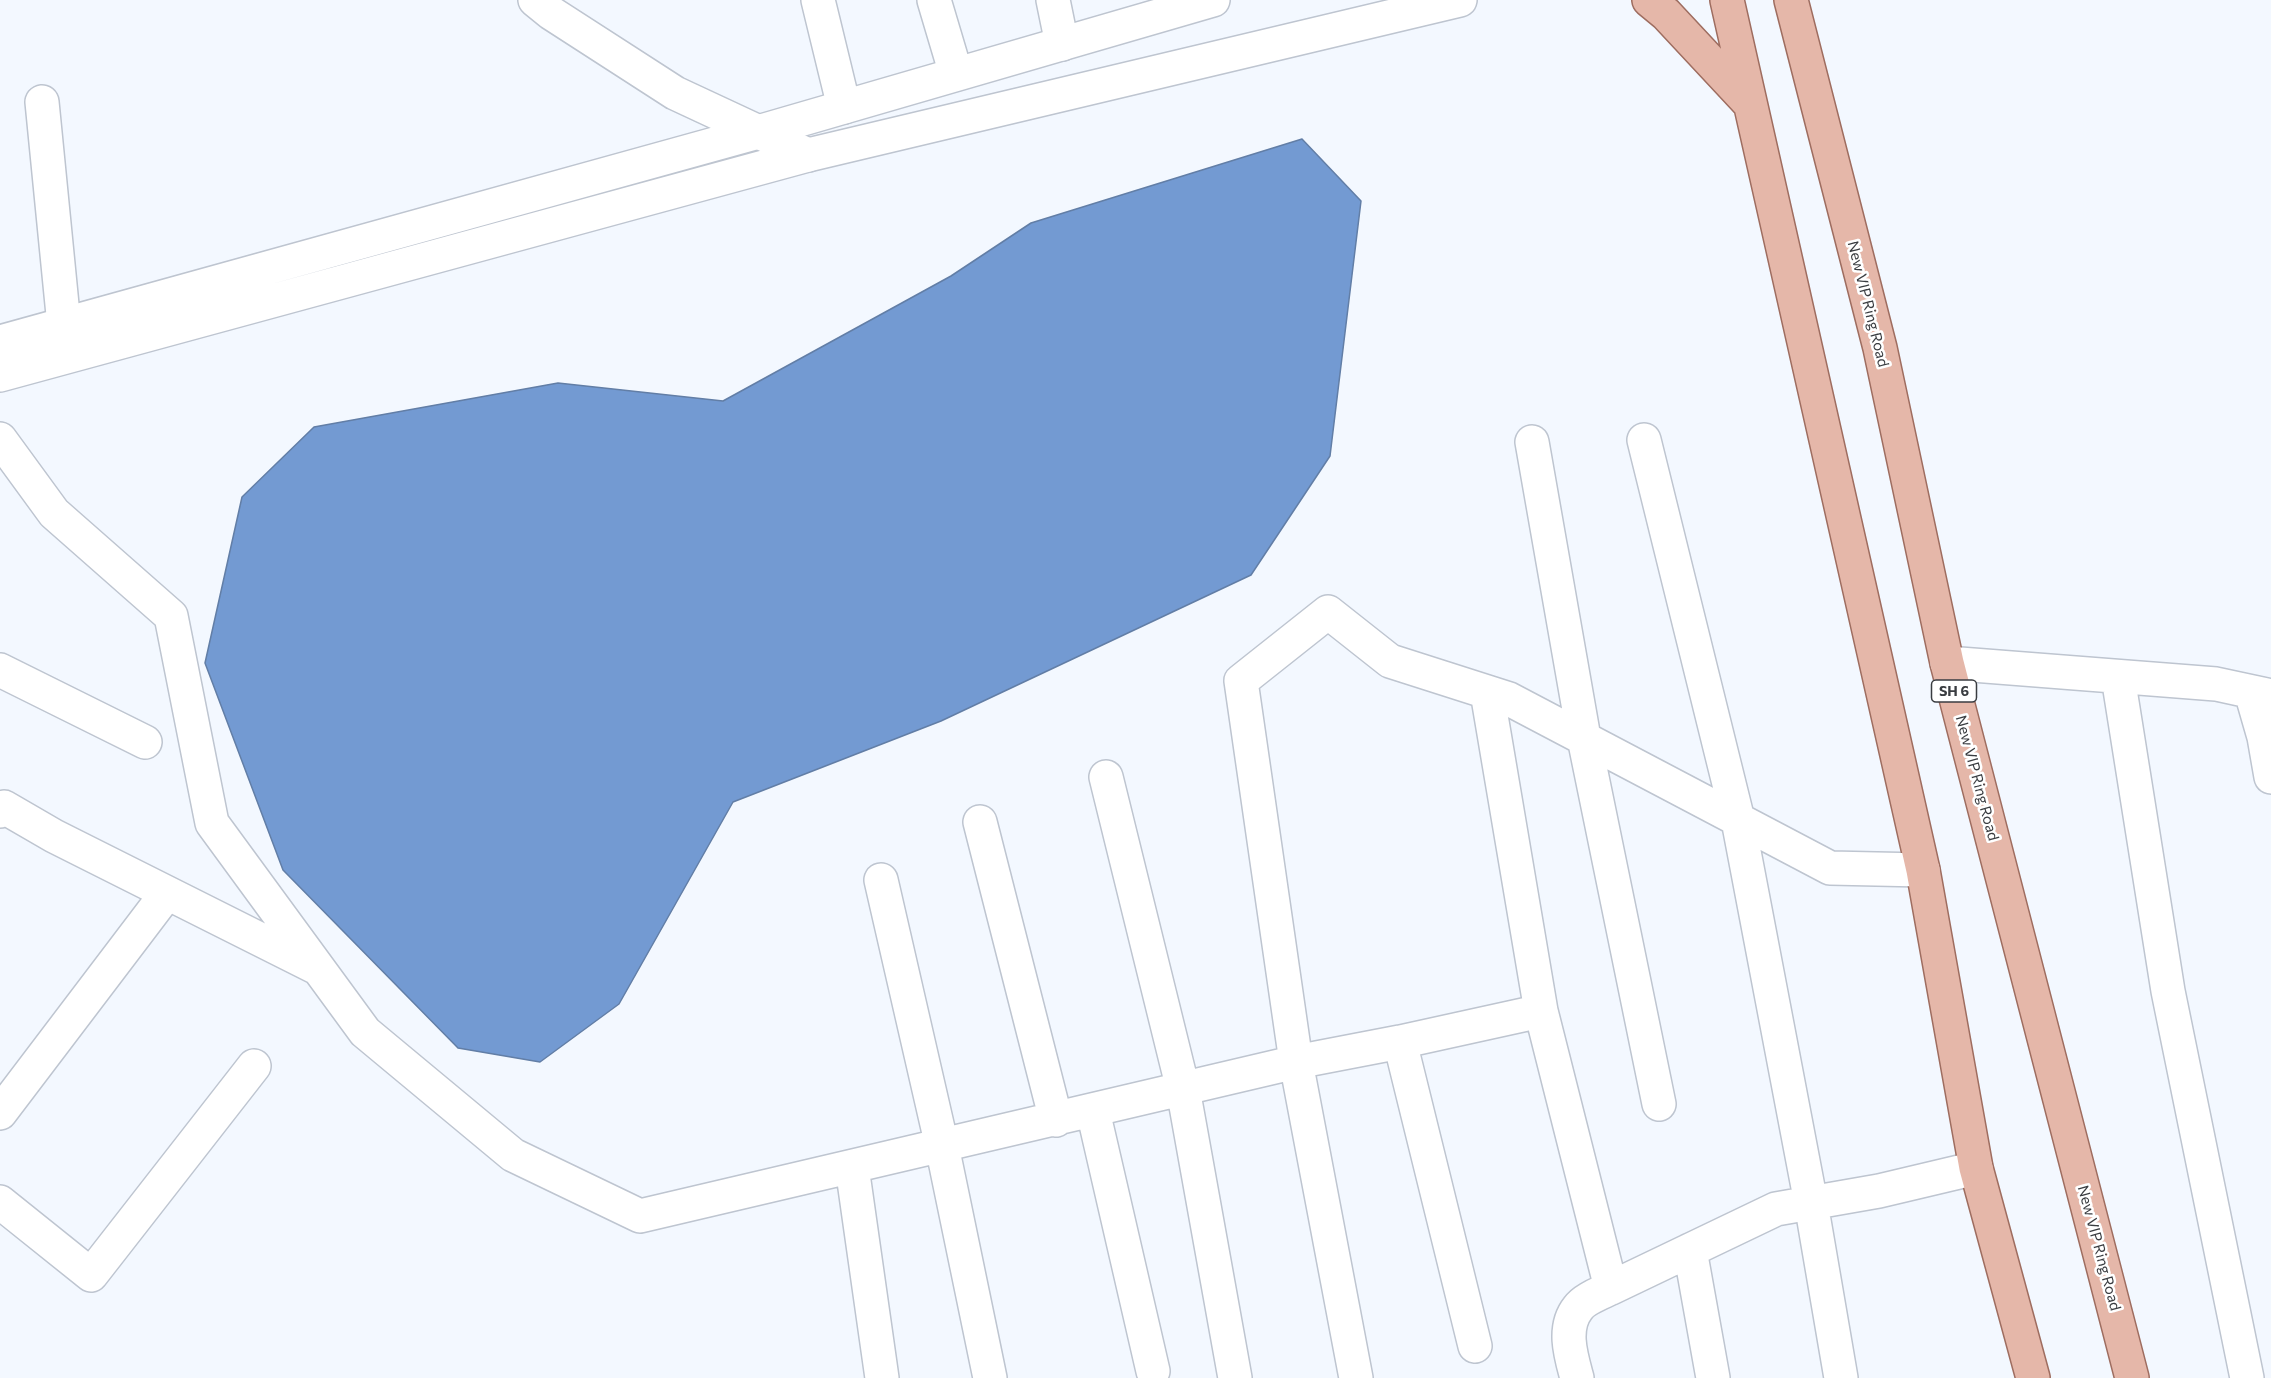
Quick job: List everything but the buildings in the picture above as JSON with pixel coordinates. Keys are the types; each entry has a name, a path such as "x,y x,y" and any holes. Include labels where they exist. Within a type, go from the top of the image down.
{"main road":[{"path":"1649,0 1666,14 1752,105"},
{"path":"1727,0 1923,870 1976,1168 2033,1378"},
{"name":"New VIP Ring Road","path":"1791,0 1880,348 1947,663 2132,1378"}],"street":[{"path":"535,0 551,13 675,93 808,155"},
{"path":"818,0 844,107"},
{"path":"934,0 956,74"},
{"path":"1053,0 1062,44"},
{"path":"0,342 758,132 1214,0"},
{"path":"0,375 808,155 1460,0"},
{"path":"42,102 64,325"},
{"path":"0,439 54,513 171,616 212,823 365,1032 513,1155 640,1216 1296,1062 1540,1011"},
{"path":"1644,440 1738,820 1811,1203 1841,1378"},
{"path":"1532,442 1584,738 1659,1104"},
{"path":"1356,1378 1296,1062 1241,681 1328,612 1390,660 1509,699 1830,868 1923,870"},
{"path":"1947,663 2216,684 2261,694 2264,736 2271,777"},
{"path":"0,670 145,742"},
{"path":"2118,677 2168,991 2247,1378"},
{"path":"1487,692 1540,1011 1611,1288"},
{"path":"1106,777 1183,1089 1235,1378"},
{"path":"0,812 4,807 54,836 319,969"},
{"path":"981,822 1056,1120"},
{"path":"881,880 942,1146 990,1378"},
{"path":"0,1113 168,892"},
{"path":"1400,1042 1475,1346"},
{"path":"0,1202 91,1275 254,1066"},
{"path":"1094,1111 1153,1371"},
{"path":"852,1167 882,1378"},
{"path":"1577,1378 1569,1348 1571,1322 1578,1306 1611,1288 1776,1209 1879,1191 1976,1168"},
{"path":"1690,1250 1713,1378"}],"water":[{"path":"1302,139 1361,201 1330,456 1251,575 941,721 733,802 619,1004 540,1062 458,1048 283,870 205,663 242,497 314,427 558,383 723,401 951,276 1031,223"}]}
